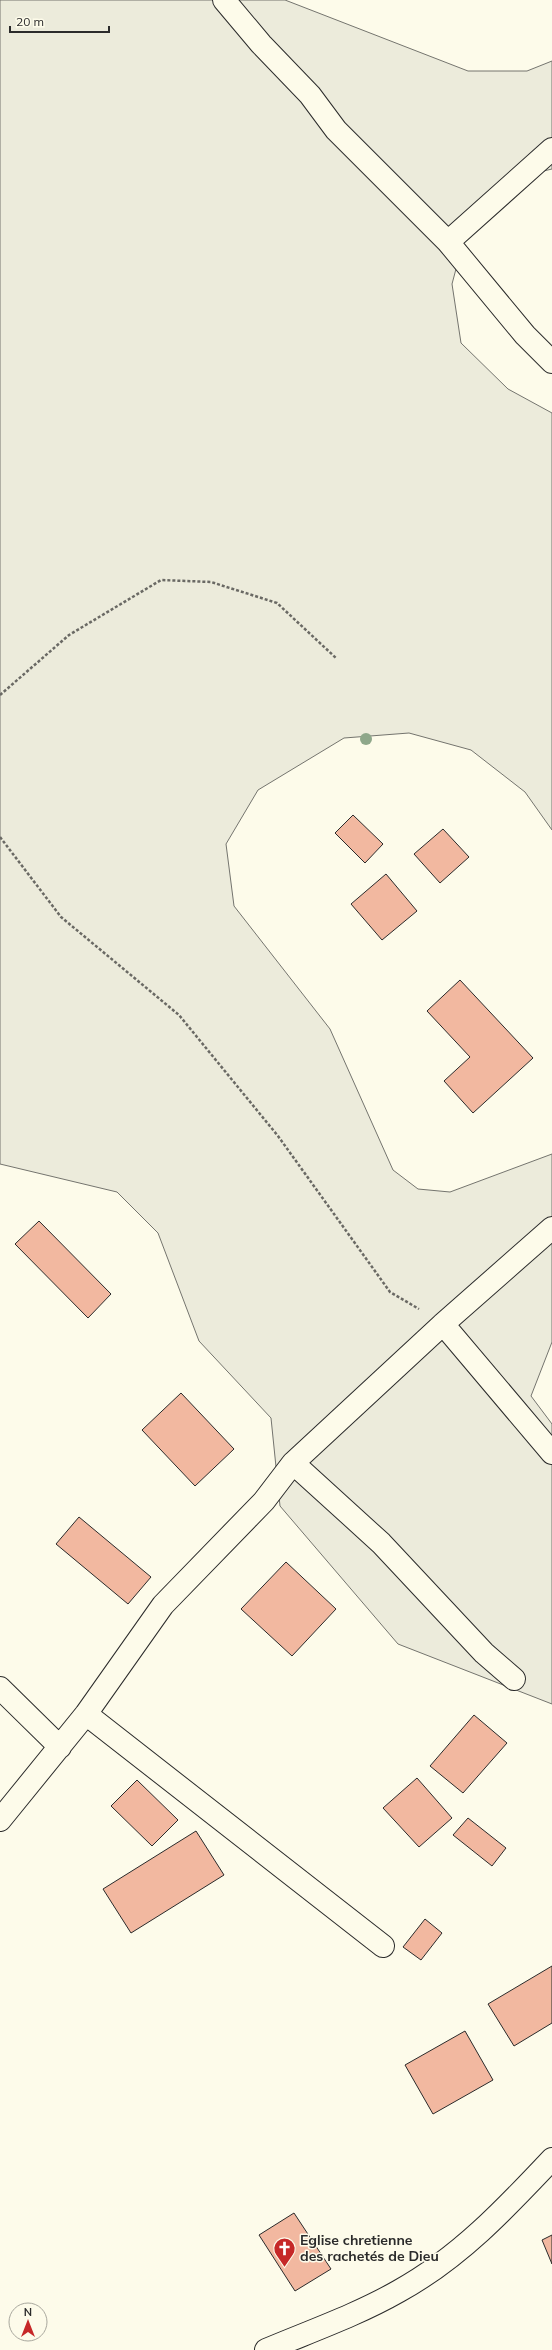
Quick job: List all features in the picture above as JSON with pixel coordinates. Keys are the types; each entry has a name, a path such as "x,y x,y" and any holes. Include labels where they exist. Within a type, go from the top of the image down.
{"street":[{"path":"224,0 261,44 310,95 336,130 448,242 525,335 552,362"},
{"path":"448,242 552,150"},
{"path":"0,1820 86,1714 163,1605 264,1501 294,1463 443,1324 552,1228"},
{"path":"443,1324 552,1453"},
{"path":"294,1463 380,1543 484,1653 514,1679"},
{"path":"0,1688 60,1747"},
{"path":"86,1714 383,1946"},
{"path":"266,2350 344,2317 406,2287 453,2255 502,2213 552,2159"}],"path":[{"path":"0,695 69,635 161,580 211,582 277,603 336,658"},
{"path":"0,837 61,917 179,1015 278,1136 390,1292 443,1324"}],"shaded area":[{"path":"0,0 285,0 468,71 527,71 552,61 552,169 510,179 469,220 452,284 461,343 508,389 552,413 552,830 525,792 471,750 409,733 344,738 258,790 226,844 234,906 330,1029 393,1170 418,1189 450,1192 552,1154 552,1342 531,1396 552,1424 552,1704 398,1644 280,1506 271,1418 199,1341 158,1233 117,1192 0,1164"}],"building":[{"path":"353,815 383,844 365,863 335,833"},
{"path":"443,829 469,857 440,883 414,854"},
{"path":"386,874 417,911 382,940 351,904"},
{"path":"460,980 533,1058 473,1113 444,1081 470,1057 427,1011"},
{"path":"39,1221 111,1294 88,1318 15,1244"},
{"path":"181,1393 234,1449 195,1486 142,1430"},
{"path":"79,1517 151,1577 128,1604 56,1544"},
{"path":"286,1562 336,1609 292,1656 241,1609"},
{"path":"474,1715 507,1743 463,1793 430,1766"},
{"path":"417,1778 452,1818 419,1847 383,1808"},
{"path":"137,1780 178,1820 152,1846 111,1806"},
{"path":"468,1818 506,1848 492,1866 453,1835"},
{"path":"196,1831 224,1875 131,1933 103,1889"},
{"path":"425,1919 442,1933 421,1960 403,1947"},
{"path":"552,1966 552,2023 514,2046 488,2004"},
{"path":"465,2031 493,2080 433,2114 405,2065"},
{"path":"294,2213 331,2269 295,2291 259,2235"},
{"path":"552,2235 552,2264 542,2240"}],"place":[{"name":"Eglise chretienne des rachetés de Dieu","path":"284,2268"}]}
